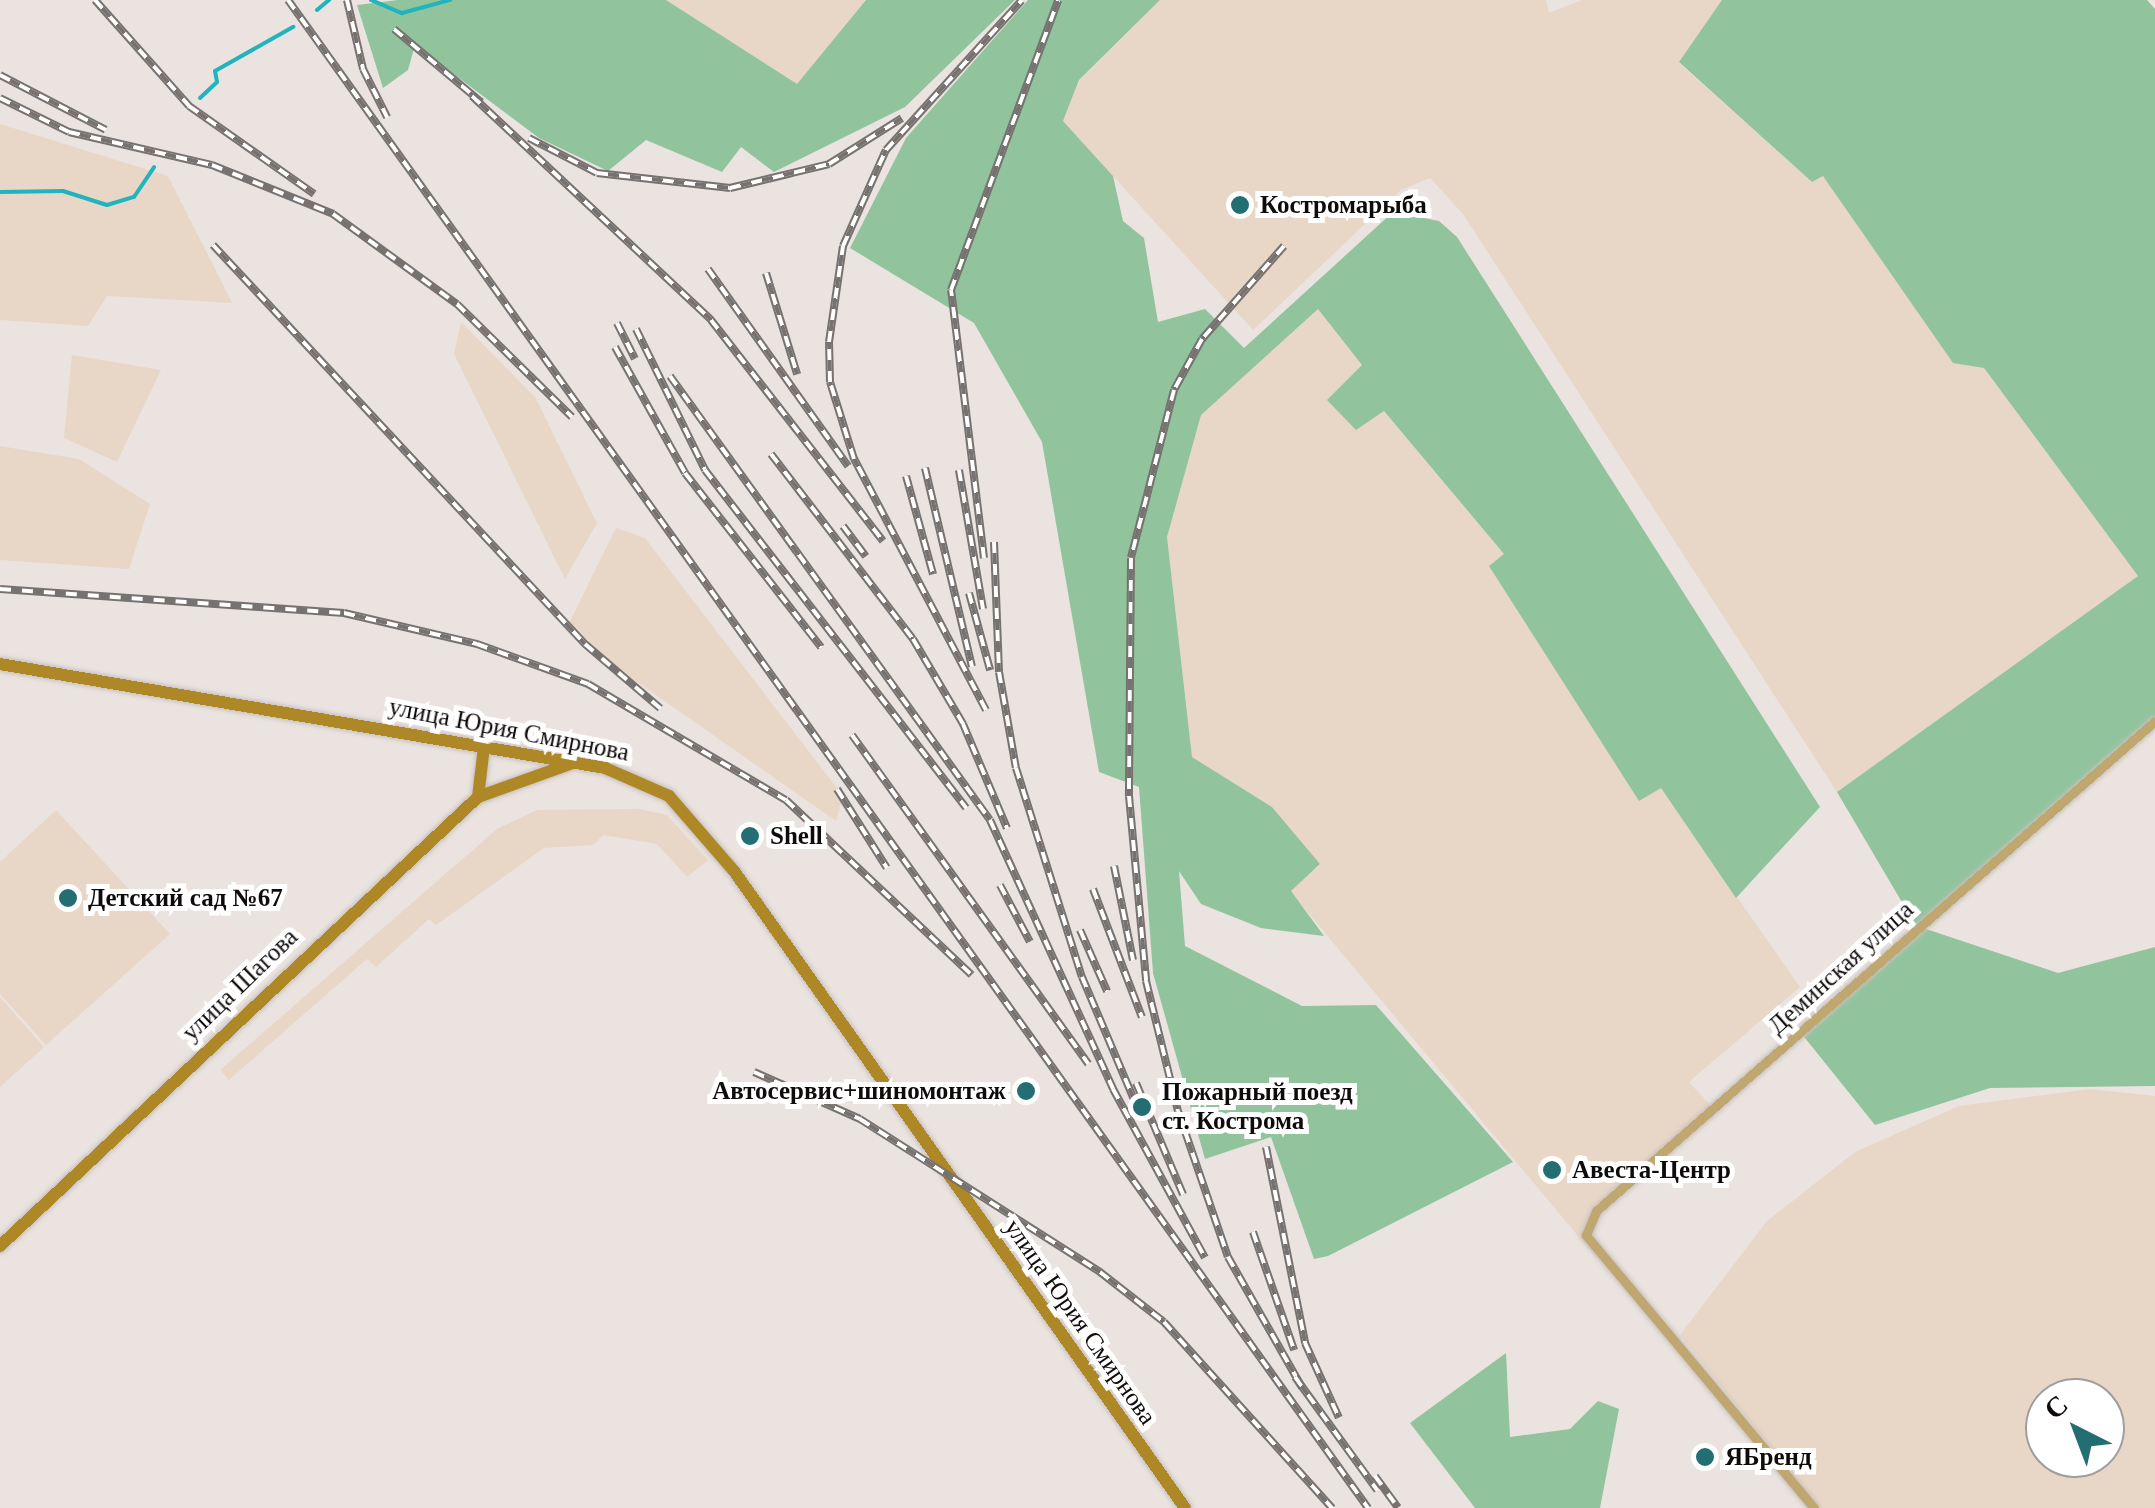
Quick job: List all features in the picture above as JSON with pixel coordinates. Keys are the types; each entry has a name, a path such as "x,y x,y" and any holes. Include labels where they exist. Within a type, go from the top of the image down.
{"main road":[{"name":"улица Юрия Смирнова","path":"0,664 577,762 652,784 707,834 1184,1508"},
{"path":"484,746 478,797 577,762"},
{"name":"улица Шагова","path":"0,1246 478,797"}],"street":[{"name":"Деминская улица","path":"1814,1508 1598,1260 1586,1235 1596,1211 2155,720"}],"shaded area":[{"path":"666,0 866,0 797,85"},
{"path":"1160,0 1546,0 1549,13 1582,0 1722,0 1679,63 1812,182 1823,176 1983,367 2138,576 1837,792 1463,214 1430,178 1401,190 1253,330 1063,121 1079,81"},
{"path":"0,124 168,176 232,303 107,296 88,326 0,320"},
{"path":"1318,309 1363,365 1328,400 1383,410 1505,555 1490,565 1639,801 1660,787 1800,987 1689,1082 1714,1109 1596,1211 1586,1235 1598,1260 1290,891 1320,865 1272,807 1192,757 1167,537 1180,481 1200,415"},
{"path":"461,322 535,397 597,523 565,579 454,354"},
{"path":"72,355 161,370 117,462 64,438"},
{"path":"0,446 79,459 150,504 129,569 0,560"},
{"path":"616,528 645,538 843,796 836,821 616,667 569,623"},
{"path":"640,809 667,815 708,860 687,877 657,844 603,835 593,845 544,848 436,925 429,919 376,967 367,959 229,1080 220,1070 497,829 537,810"},
{"name":"Детский сад №67","path":"56,810 170,934 46,1045 0,994 0,862"},
{"path":"0,997 44,1047 0,1087"},
{"path":"2090,1089 2155,1096 2155,1508 1820,1508 1680,1335 1767,1221 1855,1152 1959,1106"}],"green space":[{"path":"398,0 666,0 797,84 866,0 1015,0 905,107 774,172 741,147 722,172 646,140 608,171 539,138 415,45 408,70 383,88 357,5"},
{"path":"1028,0 1160,0 1079,80 1063,121 1113,176 1123,221 1144,238 1158,322 1205,309 1244,348 1393,212 1439,221 1457,237 1820,807 1736,898 1661,788 1639,801 1489,566 1504,554 1384,411 1356,430 1327,400 1362,365 1318,309 1201,415 1167,537 1192,757 1272,807 1320,864 1291,891 1324,936 1261,928 1201,904 1179,871 1185,946 1302,1006 1376,1005 1513,1162 1328,1256 1314,1259 1271,1137 1205,1159 1153,973 1139,787 1099,772 1042,442 974,323 850,248 906,138"},
{"path":"1722,0 2147,0 2155,9 2155,721 1917,926 2058,973 2155,947 2155,1086 1990,1088 1875,1125 1801,1033 1916,926 1837,792 2138,576 1984,368 1953,363 1823,176 1812,182 1679,62"},
{"path":"1506,1353 1510,1437 1570,1429 1598,1401 1619,1409 1600,1508 1475,1508 1410,1423"}],"waterway":[{"path":"317,10 329,0"},
{"path":"371,0 402,13 450,0"},
{"path":"200,98 217,82 215,71 293,27"},
{"path":"0,192 63,191 107,205 134,197 154,167"}],"railway":[{"path":"95,0 189,106 314,194"},
{"path":"288,0 1368,1508"},
{"path":"347,0 363,69 387,117"},
{"path":"986,710 854,459 830,382 829,342 843,246 886,150 1022,0"},
{"path":"984,558 951,290 1058,0"},
{"path":"394,29 481,102"},
{"path":"0,75 106,130"},
{"path":"472,96 711,320 883,541"},
{"path":"0,98 69,132 212,165 333,214 457,304 572,417"},
{"path":"529,138 597,173 730,188 829,164 902,118"},
{"path":"213,245 585,644 660,708"},
{"path":"1284,246 1202,339 1174,390 1131,558 1129,796 1146,981 1178,1111 1228,1257 1302,1387"},
{"path":"708,269 848,466"},
{"path":"766,273 797,374"},
{"path":"617,323 635,359"},
{"path":"636,329 705,470 966,808"},
{"path":"615,347 685,473 821,647"},
{"path":"670,376 990,820 1113,1089 1205,1258"},
{"path":"771,454 913,639 963,724 1007,828"},
{"path":"925,468 972,667"},
{"path":"959,470 983,609"},
{"path":"906,476 933,574"},
{"path":"843,526 866,556"},
{"path":"994,542 999,672 1016,768 1082,977 1135,1102"},
{"path":"0,589 344,613 477,644 588,684 786,800 972,975"},
{"path":"969,593 990,670"},
{"path":"852,735 1088,1064"},
{"path":"837,789 887,868"},
{"path":"1114,866 1133,960"},
{"path":"1000,885 1030,942"},
{"path":"1093,889 1142,1017"},
{"path":"1080,930 1107,991"},
{"path":"754,1072 860,1119 1100,1272 1164,1322 1332,1508"},
{"path":"1136,1083 1183,1194"},
{"path":"1266,1147 1305,1343 1339,1418"},
{"path":"1253,1232 1294,1350"},
{"path":"1295,1377 1377,1490"},
{"path":"1375,1476 1398,1508"}],"place":[{"name":"Костромарыба","path":"1240,205"},
{"name":"Shell","path":"750,836"},
{"name":"Детский сад №67","path":"68,898"},
{"name":"Автосервис+шиномонтаж","path":"1026,1091"},
{"name":"Пожарный поезд ст. Кострома","path":"1142,1107"},
{"name":"Авеста-Центр","path":"1552,1170"},
{"name":"ЯБренд","path":"1705,1457"}]}
